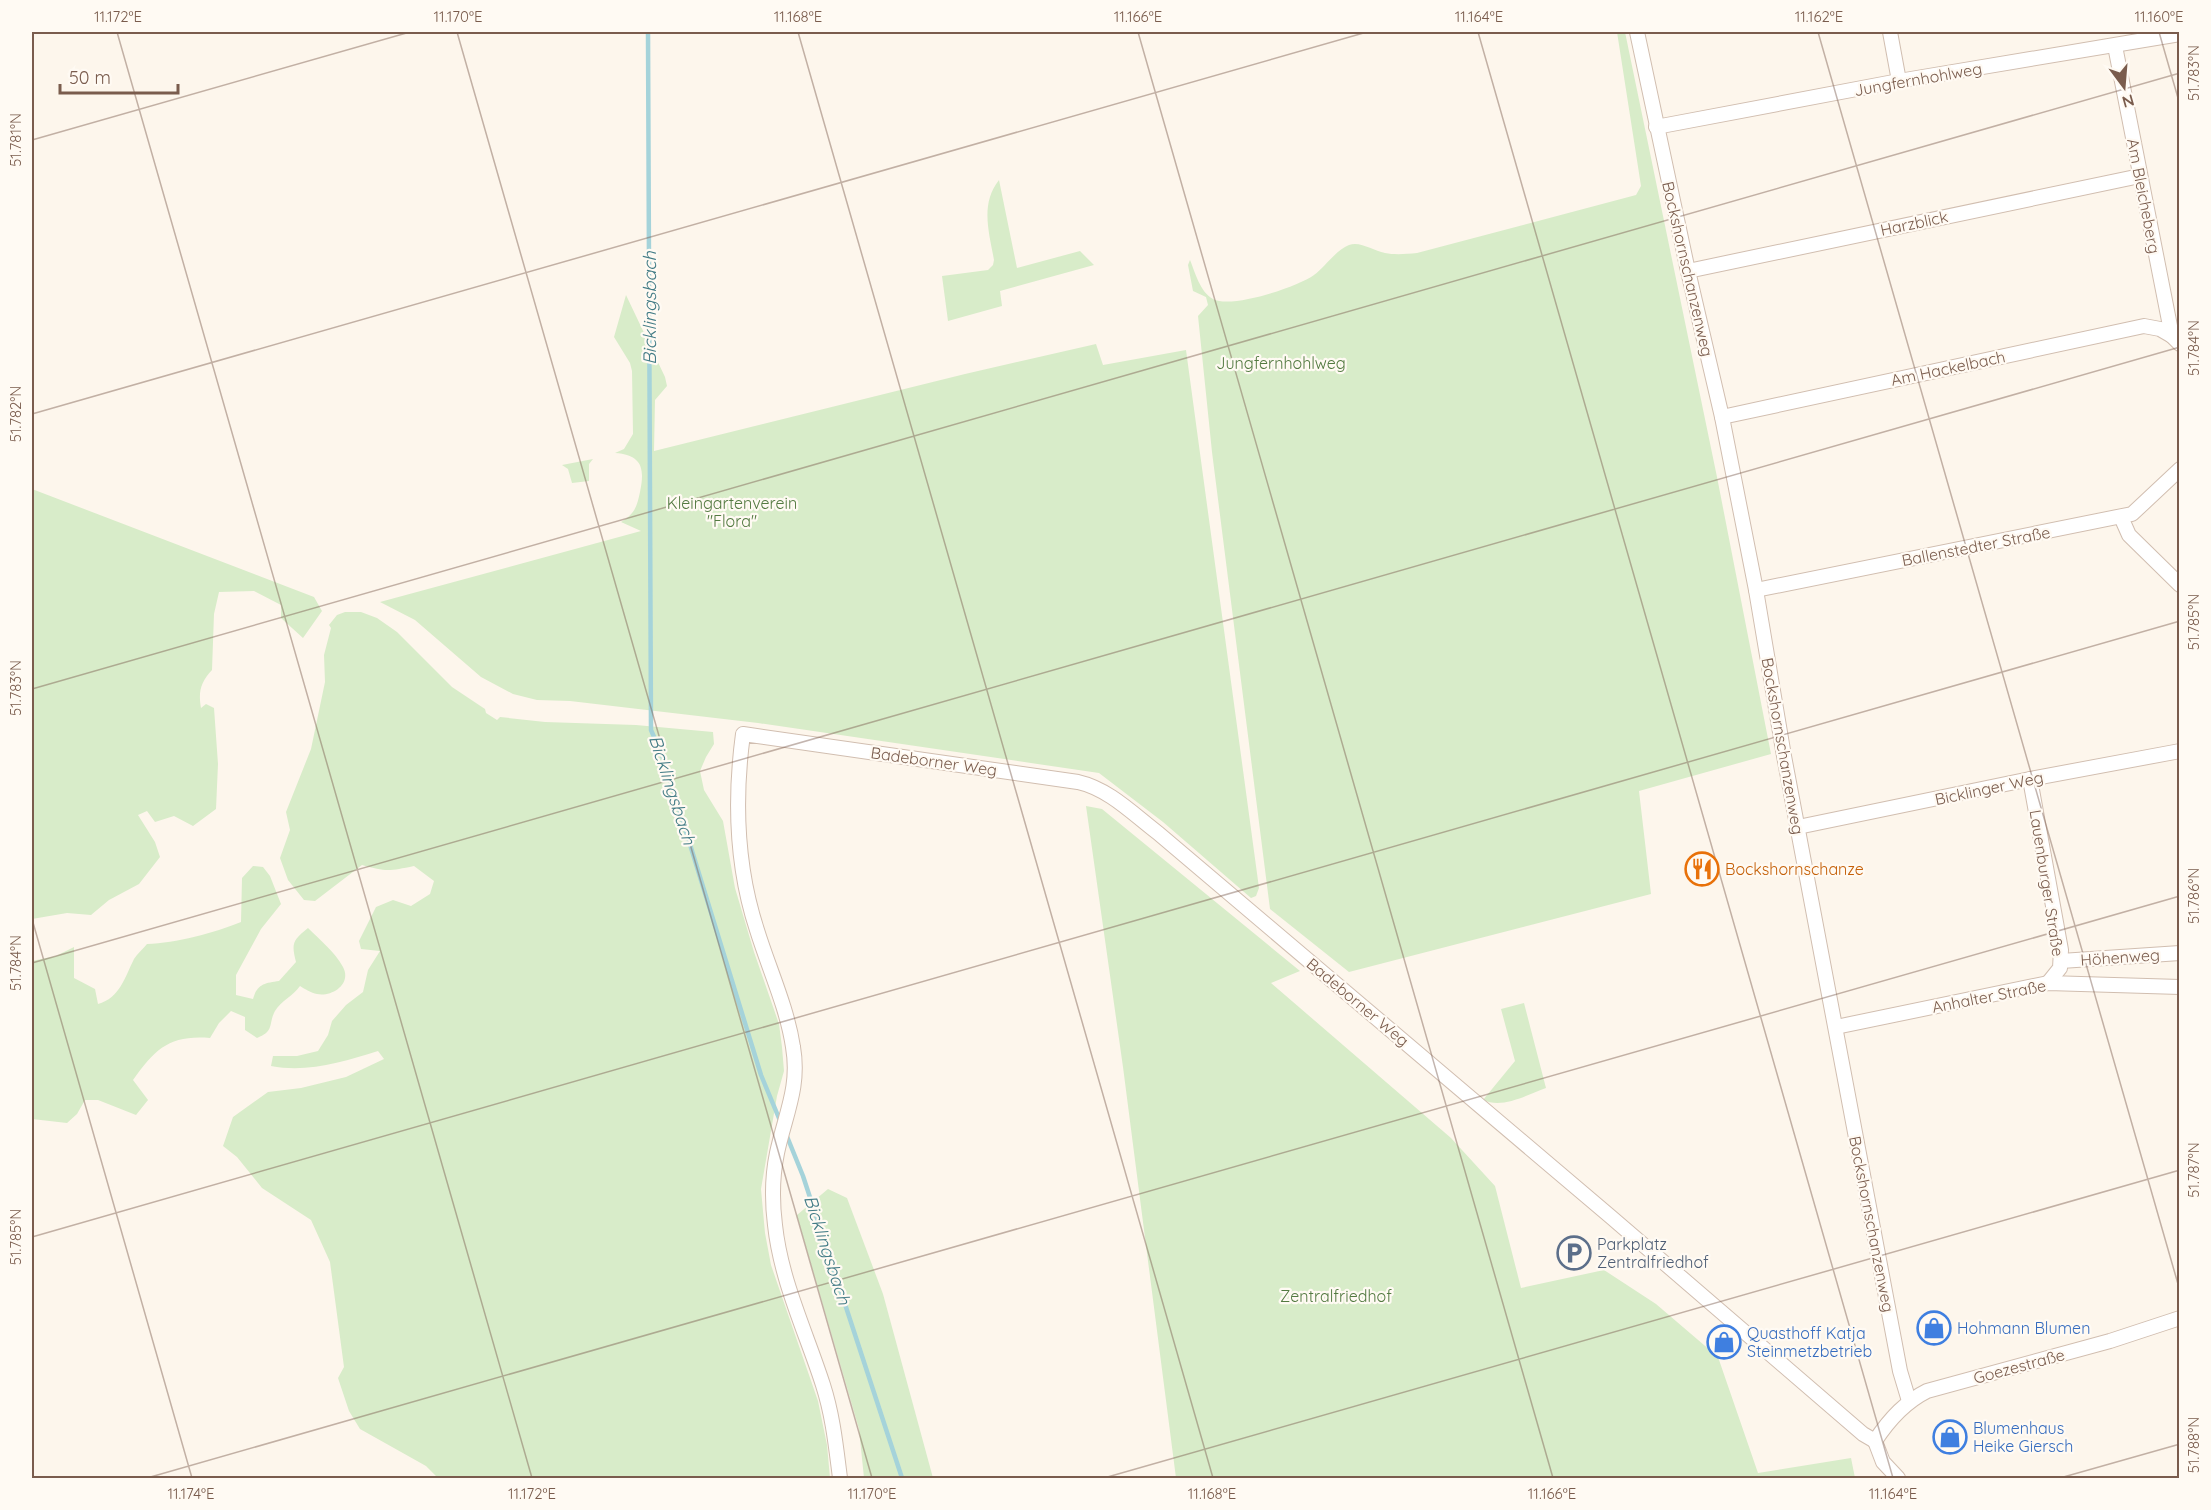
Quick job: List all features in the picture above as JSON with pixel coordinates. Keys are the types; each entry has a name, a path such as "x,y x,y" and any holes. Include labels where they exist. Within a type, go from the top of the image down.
{"street":[{"name":"Bockshornschanzenweg","path":"1637,32 1656,127 1722,417 1874,1236 1900,1371 1909,1401"},
{"path":"1890,32 1899,81"},
{"name":"Jungfernhohlweg","path":"1656,127 1899,81 2115,46 2137,36 2180,34"},
{"name":"Am Bleicheberg","path":"2115,46 2140,176 2176,340"},
{"name":"Harzblick","path":"1688,271 2140,176"},
{"name":"Am Hackelbach","path":"1722,417 2144,326 2160,329 2176,340"},
{"name":"Ballenstedter Straße","path":"1755,590 2121,517 2136,511 2180,469"},
{"path":"2121,517 2129,535 2180,585"},
{"name":"Badeborner Weg","path":"840,1479 829,1404 789,1290 775,1228 774,1170 795,1085 795,1059 788,1024 756,928 743,875 737,818 739,761 743,734 1078,782 1093,785 1105,792 1158,833 1532,1149 1863,1434 1875,1441 1883,1462 1898,1479"},
{"name":"Bicklinger Weg","path":"1798,827 2030,779 2180,751"},
{"name":"Lauenburger Straße","path":"2030,779 2059,937 2061,961 2057,974 2048,984"},
{"name":"Höhenweg","path":"2061,961 2180,953"},
{"name":"Anhalter Straße","path":"1836,1027 2048,984 2180,987"},
{"name":"Goezestraße","path":"1875,1441 1909,1401 1934,1389 2089,1347 2180,1318"}],"green space":[{"path":"1617,32 1625,32 1717,477 1771,754 1639,791 1651,894 1349,972 1270,909 1212,452 1198,316 1208,305 1206,297 1193,291 1188,265 1190,260 1201,287 1213,299 1234,301 1249,299 1280,291 1306,280 1349,245 1362,245 1389,254 1417,253 1636,195 1641,186"},
{"path":"999,180 1017,268 1080,251 1094,265 1000,291 1002,306 948,321 942,276 988,270 993,265 987,219 993,189"},
{"name":"Kleingartenverein \"Flora\"","path":"626,295 665,377 667,386 655,400 654,451 1096,344 1103,365 1186,350 1259,888 1256,896 1251,898 1163,822 1099,773 758,723 570,701 537,700 513,694 481,677 415,620 380,602 641,531 621,522 632,513 639,497 642,476 640,464 631,457 615,453 624,449 633,434 632,371 630,363 614,337"},
{"path":"593,459 589,464 589,481 572,483 568,469 562,465"},
{"path":"32,489 314,597 322,611 303,638 281,618 281,605 254,591 219,592 214,614 212,670 205,679 200,692 201,708 206,704 214,708 218,764 216,809 193,826 174,816 155,822 147,811 138,815 155,842 160,857 139,884 109,900 91,915 67,913 32,919"},
{"path":"345,612 361,612 377,618 397,632 452,687 497,720 500,717 545,722 636,725 713,732 714,744 700,771 704,790 723,821 735,888 779,1024 782,1047 784,1071 777,1096 761,1189 765,1233 771,1265 818,1401 827,1445 830,1478 438,1478 426,1466 360,1429 349,1411 338,1378 344,1367 330,1262 311,1220 262,1188 237,1157 223,1146 233,1117 268,1092 301,1088 346,1077 384,1059 378,1051 311,1067 271,1066 273,1056 297,1056 318,1051 328,1035 332,1021 346,1005 363,992 368,970 380,951 361,949 359,941 376,907 393,900 411,906 430,894 434,881 414,866 388,870 362,865 315,901 304,900 288,880 280,858 290,830 286,812 311,749 325,682 324,655 331,628 329,625 337,615"},
{"name":"Zentralfriedhof","path":"1086,806 1102,809 1300,971 1271,983 1451,1138 1495,1186 1521,1288 1604,1270 1656,1304 1718,1357 1758,1473 1851,1458 1855,1478 1176,1478 1123,1067"},
{"path":"253,866 263,867 270,876 281,904 261,929 236,975 236,995 253,999 262,985 279,981 296,962 294,942 308,928 340,962 345,973 343,984 334,991 323,994 313,993 300,986 275,1011 269,1030 257,1038 245,1030 245,1017 231,1011 219,1023 210,1038 184,1039 165,1046 149,1060 133,1080 148,1100 136,1115 98,1100 85,1100 77,1114 67,1123 32,1119 32,961 56,956 74,947 74,978 95,989 98,1004 105,1001 117,992 134,959 147,944 195,937 241,922 242,878"},
{"path":"1524,1003 1546,1088 1506,1102 1483,1100 1515,1061 1501,1009"},
{"path":"828,1189 847,1198 883,1294 933,1478 864,1478 859,1429 797,1215"}],"waterway":[{"name":"Bicklingsbach","path":"648,32 651,730 664,760 761,1075 781,1123"},
{"name":"Bicklingsbach","path":"786,1134 803,1176 902,1478"}],"place":[{"name":"Bockshornschanze","path":"1702,869"},
{"name":"Parkplatz Zentralfriedhof","path":"1574,1253"},
{"name":"Hohmann Blumen","path":"1934,1328"},
{"name":"Quasthoff Katja Steinmetzbetrieb","path":"1724,1342"},
{"name":"Blumenhaus Heike Giersch","path":"1950,1437"}]}
